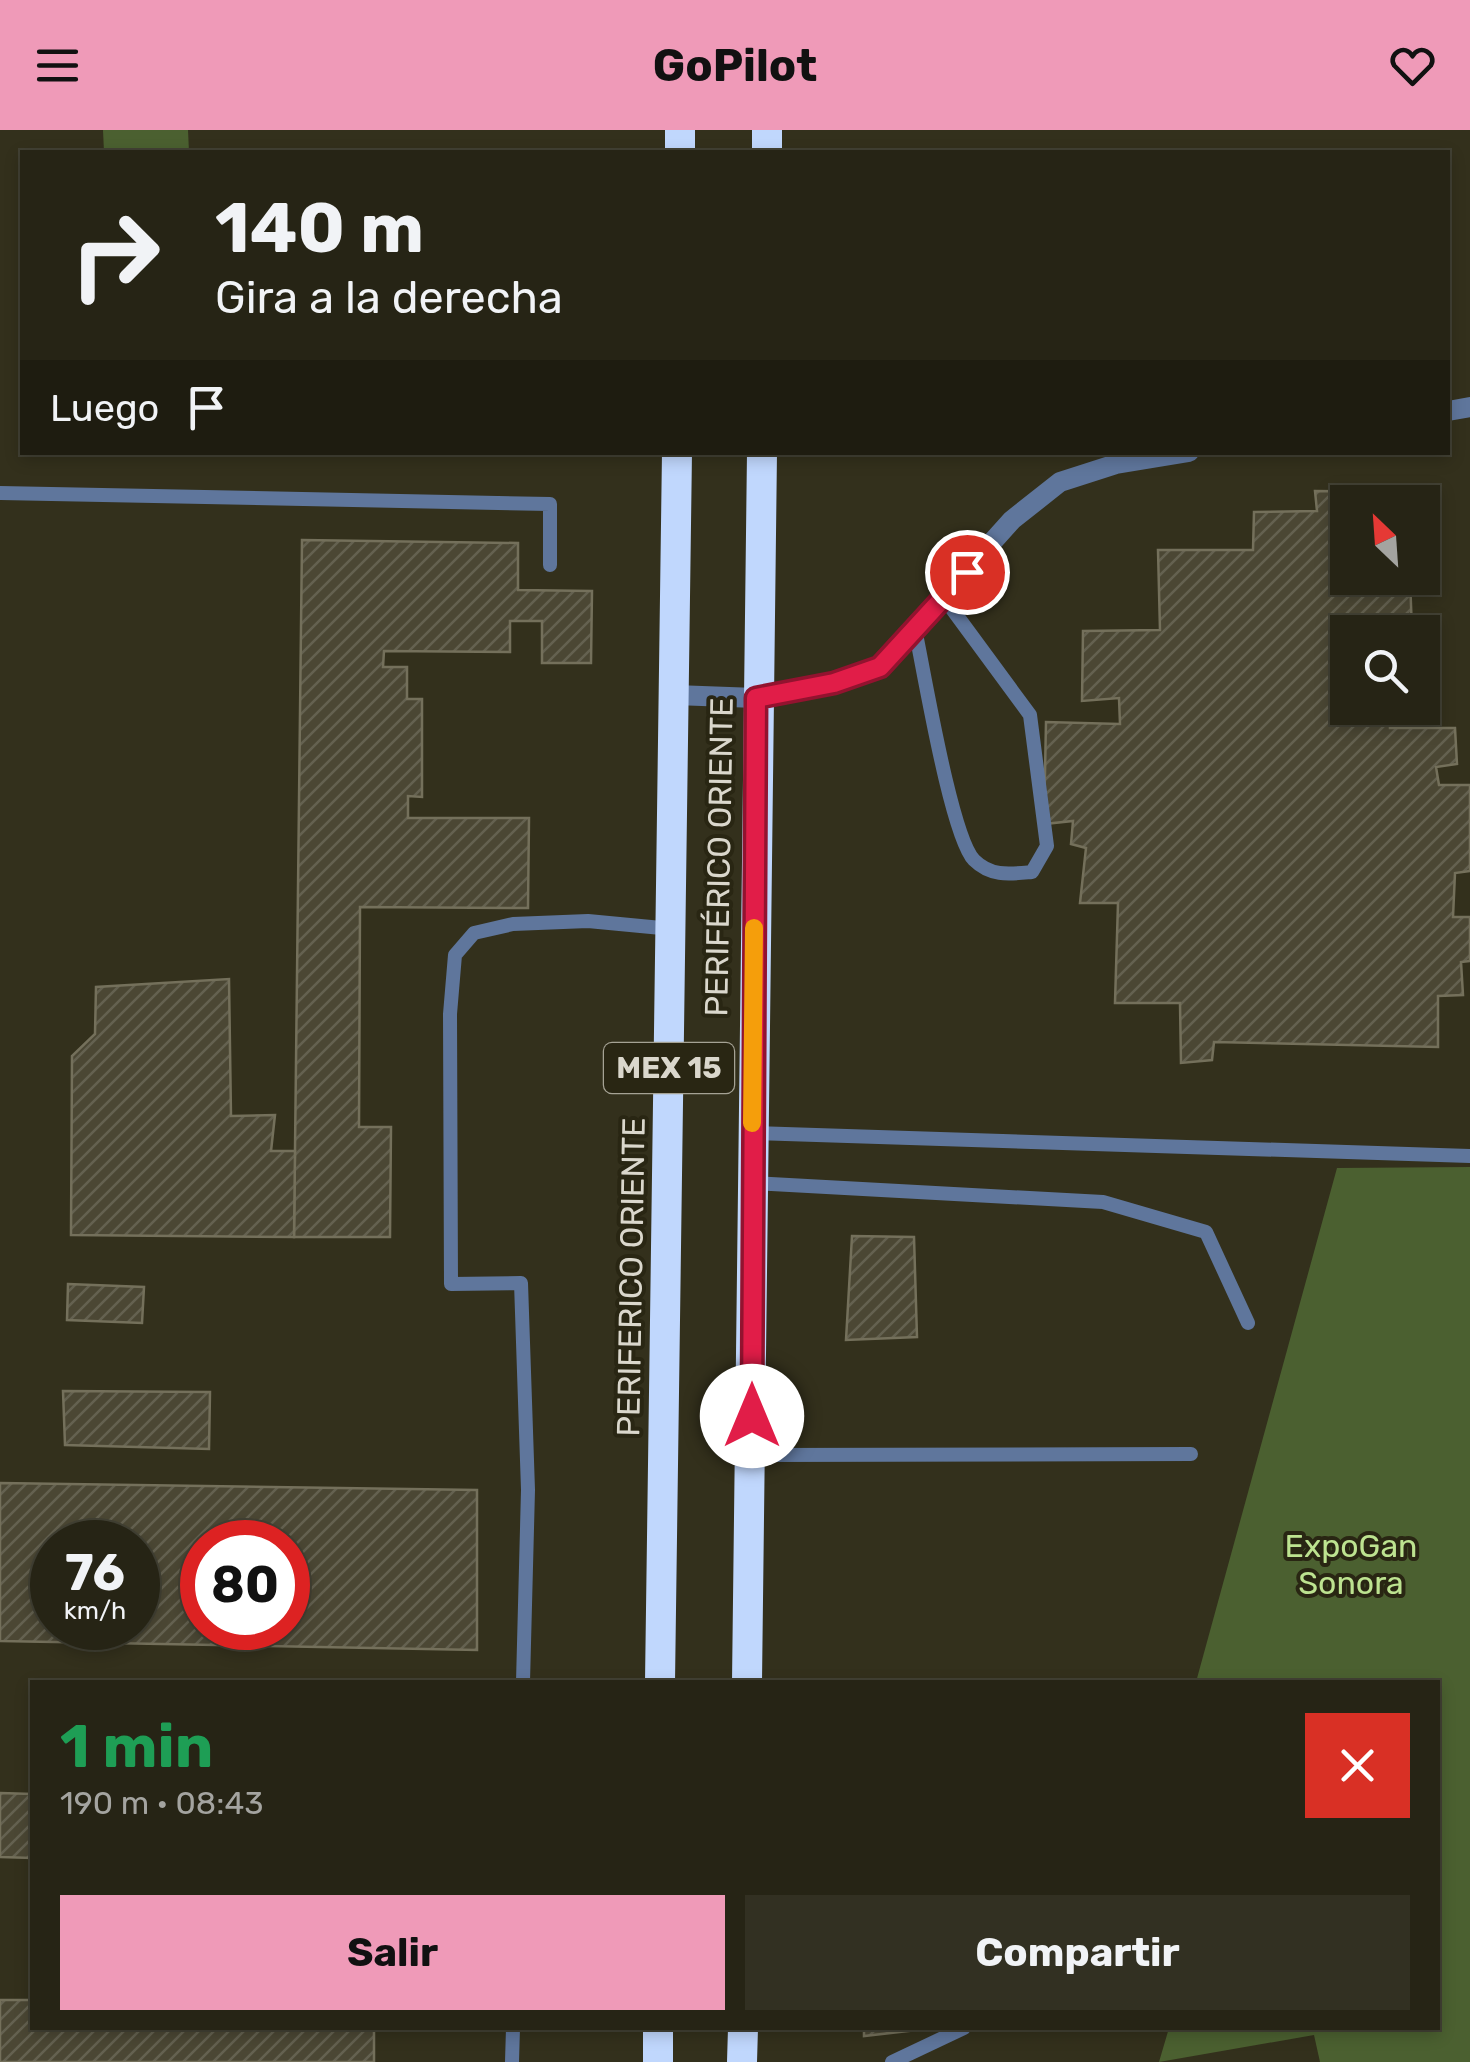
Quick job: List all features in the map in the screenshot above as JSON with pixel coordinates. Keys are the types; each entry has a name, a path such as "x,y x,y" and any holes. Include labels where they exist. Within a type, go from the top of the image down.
{"highway":[{"name":"PERIFERICO ORIENTE","path":"660,1680 677,455"},
{"name":"PERIFÉRICO ORIENTE","path":"747,1680 762,455"},
{"path":"658,2030 658,2062"},
{"path":"742,2062 743,2030"}],"street":[{"path":"675,696 756,698 834,683 880,667 1012,520 1060,482 1116,464 1172,455"}],"lane":[{"path":"0,493 550,504 550,565"},
{"path":"915,630 958,822 972,859 996,874 1032,872 1047,846 1030,715 944,598"},
{"path":"523,1680 528,1490 521,1283 451,1284 450,1014 455,955 474,933 513,924 588,921 673,929"},
{"path":"752,1133 1470,1156"},
{"path":"752,1183 1104,1202 1206,1232 1248,1323"},
{"path":"752,1455 1191,1454"},
{"path":"512,2062 513,2030"},
{"path":"892,2062 960,2030"}],"green space":[{"path":"103,130 188,130 189,150 104,150"},
{"name":"ExpoGan Sonora","path":"1470,1167 1470,2062 1320,2062 1314,2035 1159,2062 1168,2030 1440,2030 1440,1680 1197,1680 1337,1168"}],"building":[{"path":"1315,491 1330,491 1330,595 1411,595 1411,615 1330,615 1330,725 1455,728 1457,764 1436,767 1439,785 1470,785 1470,871 1455,873 1453,917 1470,917 1470,961 1461,962 1463,995 1438,996 1438,1047 1214,1042 1212,1060 1181,1063 1180,1003 1115,1003 1118,903 1080,903 1086,848 1071,844 1073,821 1044,824 1046,722 1120,724 1119,698 1082,701 1083,631 1160,630 1158,550 1253,550 1254,512 1317,511"},
{"path":"302,540 518,543 518,590 592,591 591,663 542,663 542,621 510,621 510,652 384,651 383,667 407,667 407,699 422,699 422,797 408,796 408,818 529,818 528,908 360,907 359,1127 391,1127 390,1237 294,1237"},
{"path":"229,979 231,1116 275,1115 271,1151 295,1151 294,1237 71,1235 72,1056 95,1034 96,987"},
{"path":"852,1236 914,1237 917,1337 846,1340"},
{"path":"68,1284 144,1287 142,1323 67,1320"},
{"path":"63,1391 210,1392 209,1449 65,1445"},
{"path":"0,1483 477,1490 477,1650 310,1647 310,1520 180,1520 180,1644 160,1644 160,1520 30,1520 30,1642 0,1641"},
{"path":"0,1793 30,1794 30,1858 0,1857"},
{"path":"0,2000 30,2000 30,2030 374,2030 374,2062 0,2062"},
{"path":"864,2030 917,2030 864,2036"}],"slow traffic":[{"path":"752,1123 754,928"}],"route":[{"path":"752,1416 756,698 834,683 880,667 967,572"}]}
